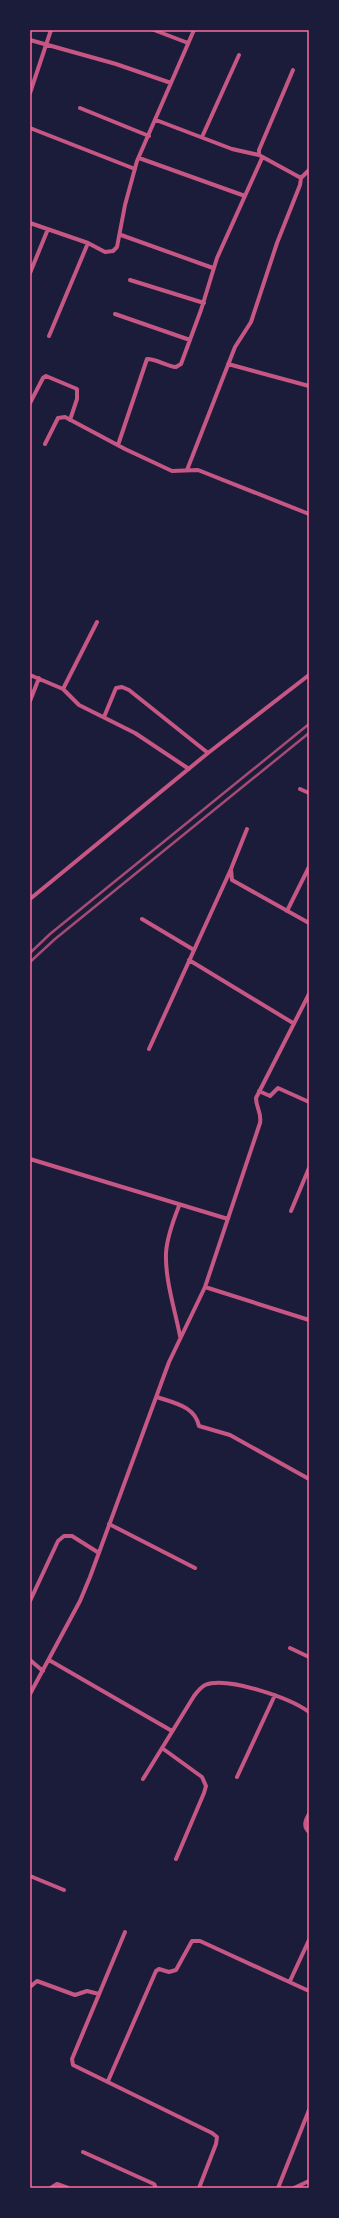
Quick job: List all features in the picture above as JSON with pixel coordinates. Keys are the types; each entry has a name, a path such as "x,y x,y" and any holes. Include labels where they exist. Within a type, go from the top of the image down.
{"street":[{"path":"30,93 51,30"},
{"path":"154,30 188,43"},
{"path":"30,223 88,243 105,252 113,251 117,247 121,235 125,205 135,169 194,30"},
{"path":"30,40 116,64 171,84"},
{"path":"202,137 239,55"},
{"path":"118,445 144,362 147,359 152,359 176,367 181,364 204,303 213,268 245,196 260,157 259,150 293,70"},
{"path":"80,108 149,136"},
{"path":"156,120 232,149 260,157 301,178"},
{"path":"30,128 135,169"},
{"path":"139,158 245,196"},
{"path":"187,470 235,347 251,322 276,243 301,178 309,170"},
{"path":"30,273 48,229"},
{"path":"121,235 213,268"},
{"path":"49,336 88,243"},
{"path":"130,280 204,303"},
{"path":"115,314 190,340"},
{"path":"228,364 309,386"},
{"path":"30,403 43,378 46,376 72,386 77,389 77,399 70,420"},
{"path":"45,444 58,418 61,416 172,471 198,470 309,514"},
{"path":"63,689 97,622"},
{"path":"30,675 63,689 79,705 135,732 189,769"},
{"path":"30,898 208,753 309,675"},
{"path":"30,701 39,678"},
{"path":"104,717 116,688 122,687 129,690 208,753"},
{"path":"300,789 309,793"},
{"path":"149,1049 248,829"},
{"path":"288,911 309,867"},
{"path":"231,868 232,880 309,923"},
{"path":"142,919 194,950"},
{"path":"189,960 293,1023"},
{"path":"30,1694 80,1601 180,1336 205,1287 260,1123 262,1115 256,1105 259,1091 309,994"},
{"path":"259,1091 270,1096 278,1088 309,1102"},
{"path":"30,1159 179,1206 228,1219"},
{"path":"291,1211 309,1168"},
{"path":"179,1206 168,1239 166,1253 180,1336"},
{"path":"205,1287 309,1320"},
{"path":"157,1397 182,1406 191,1412 197,1417 199,1426 230,1435 309,1479"},
{"path":"109,1524 195,1568"},
{"path":"31,1598 58,1541 64,1536 72,1536 99,1553"},
{"path":"290,1648 309,1657"},
{"path":"30,1660 42,1670"},
{"path":"48,1660 172,1731"},
{"path":"143,1779 194,1696 203,1685 213,1682 228,1684 275,1695 309,1712"},
{"path":"237,1777 275,1695"},
{"path":"162,1748 202,1777 206,1786 176,1859"},
{"path":"309,1814 305,1822 306,1828 309,1832"},
{"path":"30,1876 64,1890"},
{"path":"125,1932 72,2059 73,2065 76,2068 108,2081 212,2133 217,2137 199,2188"},
{"path":"290,1981 309,1940"},
{"path":"108,2081 156,1971 159,1969 169,1972 176,1970 192,1942 200,1941 309,1991"},
{"path":"30,1987 37,1981 75,1995 87,1992 99,1994"},
{"path":"278,2188 309,2110"},
{"path":"83,2152 154,2184 156,2188"},
{"path":"294,2188 309,2181"},
{"path":"51,2188 57,2184 68,2188"}],"railway":[{"path":"30,953 50,934 309,724"},
{"path":"30,962 55,939 309,733"}]}
